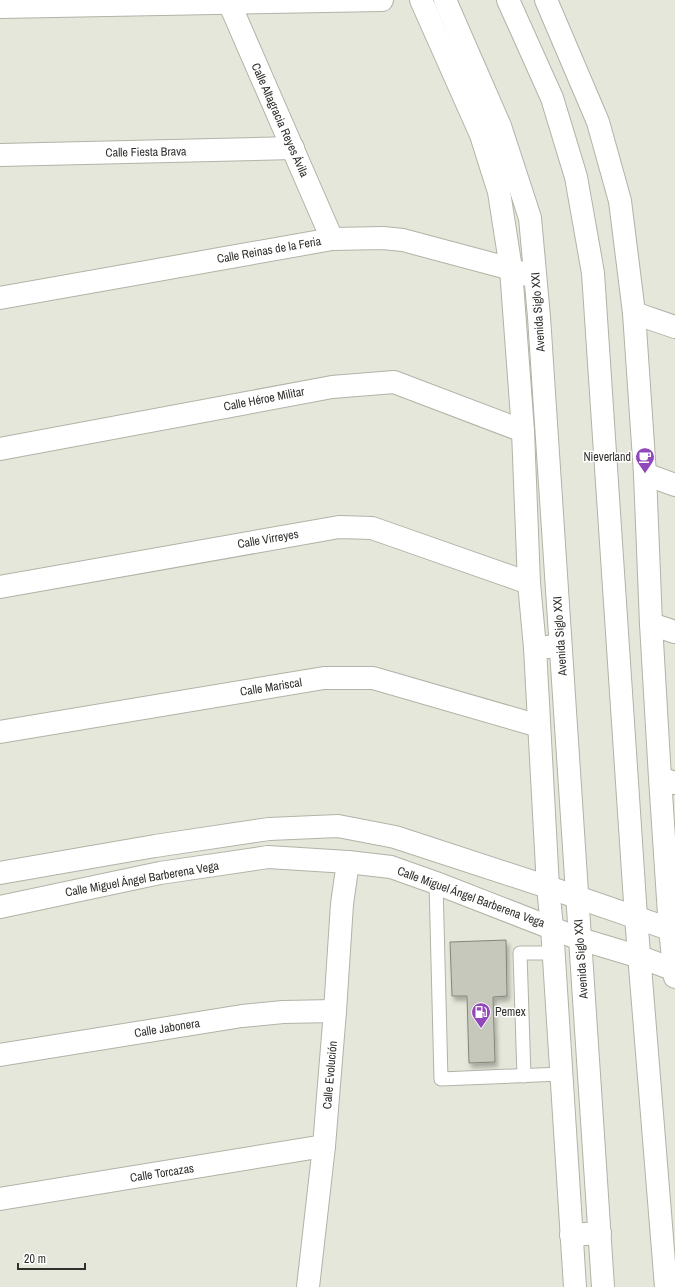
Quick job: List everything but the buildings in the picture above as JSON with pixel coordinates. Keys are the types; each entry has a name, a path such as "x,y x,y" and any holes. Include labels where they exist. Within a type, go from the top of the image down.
{"main road":[{"path":"0,7 228,1 382,0"},
{"name":"Avenida Siglo XXI","path":"421,0 481,135 499,192 511,269 523,431 529,583 548,887 552,927 575,1287"},
{"name":"Avenida Siglo XXI","path":"445,0 500,126 530,218 603,1287"},
{"path":"508,0 552,98 576,177 592,273 636,917 666,1287"},
{"path":"546,0 598,122 620,201 634,312 645,474 651,624 667,781 675,977"},
{"name":"Calle Altagracia Reyes Ávila","path":"228,1 332,239"},
{"name":"Calle Fiesta Brava","path":"0,156 293,148"},
{"name":"Calle Reinas de la Feria","path":"0,298 332,239 383,238 403,240 511,269 535,278"},
{"path":"634,312 675,327"},
{"name":"Calle Héroe Militar","path":"0,449 332,387 394,382 523,431"},
{"path":"645,474 675,485"},
{"name":"Calle Virreyes","path":"0,587 339,527 372,528 529,583"},
{"path":"651,624 675,632"},
{"path":"534,648 560,646"},
{"name":"Calle Mariscal","path":"0,732 324,678 373,678 539,726"},
{"path":"0,873 155,846 270,829 338,826 395,837 673,930"},
{"name":"Calle Miguel Ángel Barberena Vega","path":"0,907 160,873 268,858 348,862 391,867 552,927 580,939 640,957 675,970"},
{"name":"Calle Evolución","path":"308,1287 324,1146 336,1011 342,904 348,862"},
{"name":"Calle Jabonera","path":"0,1056 242,1016 283,1012 336,1011"},
{"name":"Calle Torcazas","path":"0,1200 324,1146"},
{"path":"571,1234 600,1233"}],"lane":[{"path":"436,883 441,1079 561,1074"},
{"path":"524,1076 520,953 553,953"}],"place":[{"name":"Nieverland","path":"645,474"},
{"name":"Pemex","path":"481,1029"}]}
